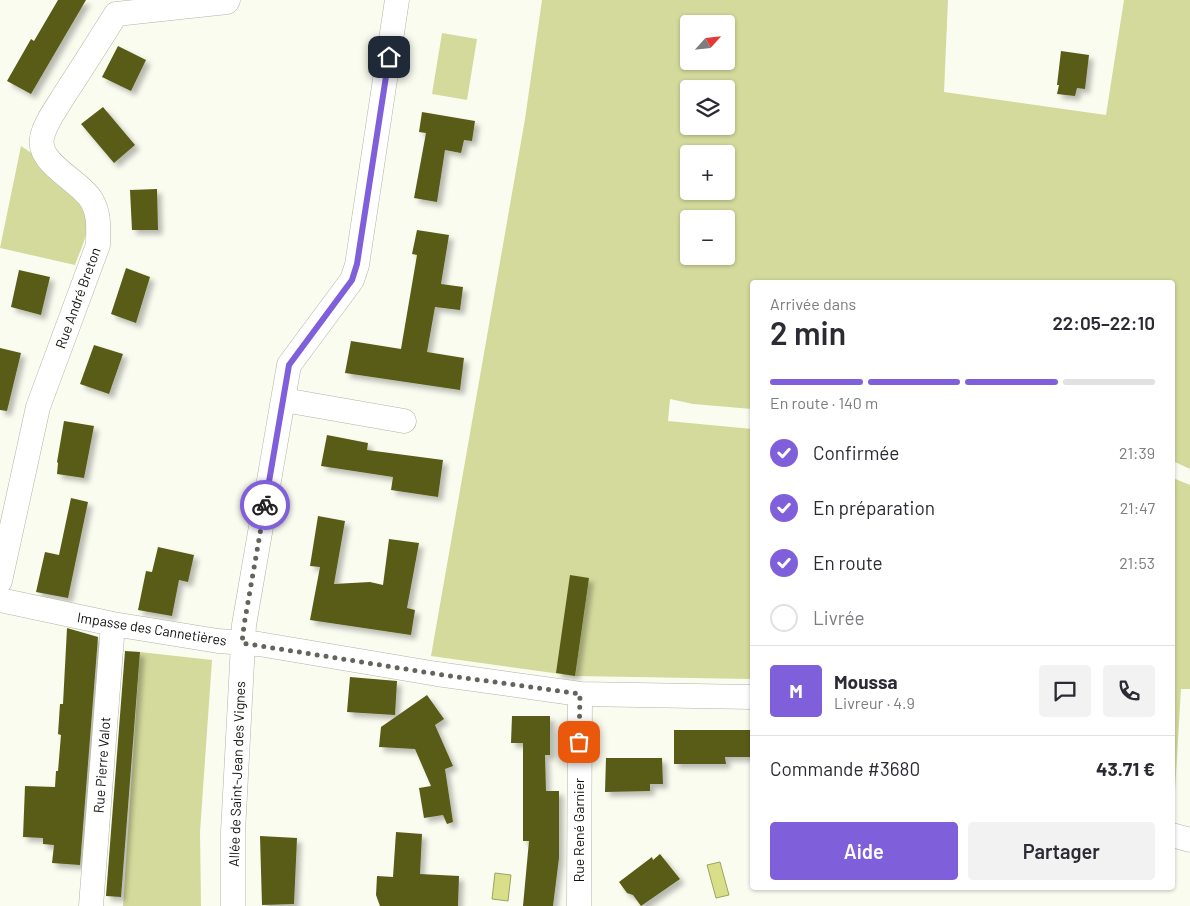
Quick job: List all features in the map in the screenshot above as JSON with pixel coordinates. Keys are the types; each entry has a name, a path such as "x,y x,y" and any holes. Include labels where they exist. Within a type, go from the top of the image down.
{"street":[{"name":"Rue André Breton","path":"0,581 38,407 98,245 98,220 92,200 76,183 50,162 42,151 42,137 52,116 116,14 227,2 228,0"},
{"name":"Allée de Saint-Jean des Vignes","path":"233,906 233,832 242,643 289,365 352,280 357,264 397,0"},
{"path":"284,400 404,421"},
{"name":"Impasse des Cannetières","path":"0,600 113,624 580,694 750,697"},
{"name":"Rue Pierre Valot","path":"91,906 113,624"},
{"name":"Rue René Garnier","path":"579,906 580,694"},
{"path":"1175,837 1190,840"}],"shaded area":[{"path":"542,0 948,0 944,92 1106,115 1124,0 1190,0 1190,469 1175,462 1175,280 750,280 750,409 693,404 670,399 668,421 750,429 750,679 575,676 431,656 525,119"},
{"path":"442,33 477,39 467,100 432,94"},
{"path":"21,146 65,177 81,198 85,210 87,230 75,265 0,248"},
{"path":"1175,479 1190,485 1190,689 1181,689 1175,790"},
{"path":"140,652 212,660 200,832 201,906 123,906"},
{"path":"720,862 729,895 716,898 707,865"},
{"path":"495,873 511,875 508,901 492,899"}],"building":[{"path":"58,0 86,0 31,94 7,81 31,39 34,41"},
{"path":"118,46 146,60 131,91 102,77"},
{"path":"1061,51 1089,55 1085,89 1077,88 1075,96 1057,94"},
{"path":"103,107 135,145 114,163 81,124"},
{"path":"422,112 475,121 472,141 464,140 461,153 445,150 437,202 414,198 426,133 419,132"},
{"path":"157,189 158,230 132,230 130,190"},
{"path":"417,230 449,235 441,284 463,287 460,310 435,307 427,352 464,358 460,390 345,373 351,341 401,349 417,255 412,254"},
{"path":"126,268 150,277 136,323 111,314"},
{"path":"19,270 50,277 41,315 11,307"},
{"path":"94,345 123,354 109,394 80,384"},
{"path":"0,348 21,353 7,411 0,410"},
{"path":"64,421 94,426 84,478 57,474 57,462"},
{"path":"327,435 368,443 367,450 443,460 438,497 391,490 393,477 321,466"},
{"path":"71,498 88,502 68,598 36,592 45,552 59,555"},
{"path":"318,516 345,521 334,584 370,582 383,585 389,539 419,543 407,608 415,610 411,635 310,620 320,567 310,566"},
{"path":"158,547 194,555 188,582 179,580 172,616 138,610 146,571 152,572"},
{"path":"570,575 589,578 575,676 556,673"},
{"path":"67,628 98,637 80,865 52,863 54,845 43,844 43,838 23,837 25,786 55,787 61,735 58,734 60,704 63,704"},
{"path":"125,651 140,652 121,897 106,896"},
{"path":"350,677 397,681 395,715 347,712"},
{"path":"427,695 444,719 435,725 453,766 445,769 453,822 447,824 443,815 424,818 419,788 431,786 415,749 379,747 381,727"},
{"path":"512,716 550,716 550,755 545,755 546,791 559,791 559,858 553,906 523,906 529,841 523,841 523,743 511,743"},
{"path":"674,730 750,730 750,757 725,757 726,764 674,764"},
{"path":"606,758 662,758 663,784 650,784 650,791 605,792"},
{"path":"396,832 422,834 420,874 459,876 458,906 380,906 376,895 377,876 393,877"},
{"path":"260,836 297,838 294,904 262,905"},
{"path":"660,854 680,879 641,906 633,895 627,893 619,882 652,857 653,860"}],"way so far":[{"path":"265,505 242,643 258,644 437,674 580,694 579,742"}],"route":[{"path":"265,505 289,365 352,280 357,264 389,57"}]}
